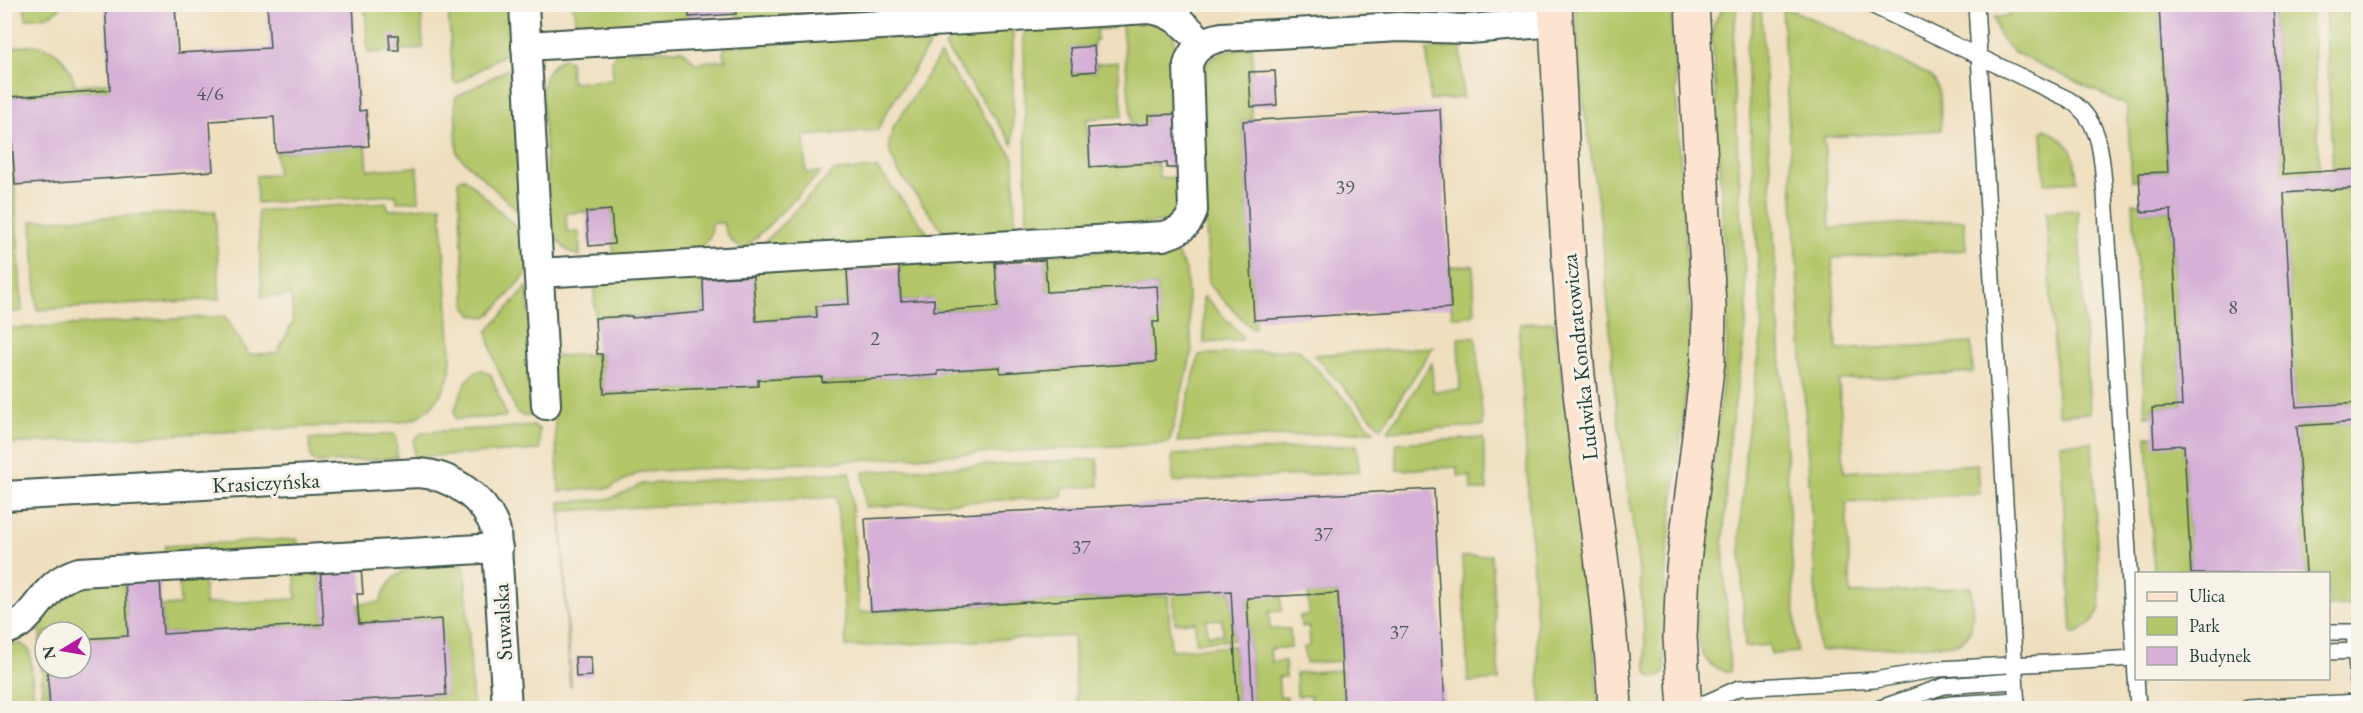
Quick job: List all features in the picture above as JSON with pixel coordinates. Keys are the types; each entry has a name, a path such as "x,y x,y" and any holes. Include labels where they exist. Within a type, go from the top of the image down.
{"main road":[{"path":"1685,708 1680,638 1683,569 1708,361 1709,306 1692,4"},
{"name":"Ludwika Kondratowicza","path":"1555,13 1570,297 1579,384 1601,545 1613,659 1615,708"}],"street":[{"path":"524,4 546,405"},
{"path":"526,46 1149,9 1162,11 1179,19 1203,44"},
{"path":"539,273 1170,234 1186,225 1193,210 1188,65 1193,53 1203,44 1222,37 1399,27 1469,29 1555,13"},
{"name":"Krasiczyńska","path":"4,496 426,473 440,476 454,483 475,498 490,514 497,542"},
{"path":"4,630 21,623 51,586 60,579 80,572 497,542"},
{"name":"Suwalska","path":"497,542 507,708"}],"lane":[{"path":"1869,4 2077,105 2085,112 2097,134 2105,194 2135,642"},
{"path":"1928,708 1952,704 2017,704 1976,4"},
{"path":"2330,632 2355,632 2358,651 2358,682"},
{"path":"2330,652 2358,651"},
{"path":"1695,708 1739,688 1856,682 1922,670 2135,657"},
{"path":"2137,680 2138,708"},
{"path":"1880,708 1944,686 2015,681"},
{"path":"2247,708 2358,702"}],"green space":[{"path":"24,4 62,5 50,14 26,19"},
{"path":"1761,4 1797,652 1771,654 1769,645 1745,647 1740,535 1746,444 1762,332 1746,47 1752,30 1755,5"},
{"path":"365,5 421,5 423,48 368,53"},
{"path":"448,5 516,5 514,46 511,50 456,84 453,81"},
{"path":"573,5 688,5 689,17 680,27 577,31"},
{"path":"735,5 800,5 791,20 743,23 736,14"},
{"path":"854,5 909,5 904,13 861,16"},
{"path":"1575,5 1671,5 1690,319 1688,373 1663,608 1665,669 1664,674 1655,678 1649,675 1647,670 1640,577 1615,395 1602,230 1581,87"},
{"path":"1725,5 1737,5 1732,54 1747,307 1729,442 1723,547 1730,672 1716,668 1707,661 1701,650 1697,625 1699,584 1727,343 1727,298 1712,35 1715,21"},
{"path":"1995,5 2159,5 2168,172 2139,173 2139,181 2132,181 2127,106 2011,50 2001,38 1994,17 2009,17 2009,8 1995,10"},
{"path":"2273,5 2311,5 2320,172 2283,174"},
{"path":"2325,5 2355,5 2358,169 2333,171"},
{"path":"1782,8 1799,13 1926,73 1936,83 1939,90 1941,130 1824,137 1830,228 1964,220 1966,250 1832,258 1837,350 1971,343 1973,372 1839,380 1844,472 1978,464 1980,494 1846,502 1851,594 1971,587 1973,611 1971,627 1963,640 1956,644 1819,651"},
{"path":"1144,20 1169,30 1174,35 1179,114 1148,115 1148,124 1132,126 1122,26 1125,21"},
{"path":"1110,22 1114,28 1096,30 1097,40 1094,40 1094,46 1071,48 1073,73 1096,71 1096,64 1118,62 1123,116 1087,119 1090,167 1158,164 1159,178 1182,177 1182,196 1179,207 1168,222 1027,235 1024,32 1029,27"},
{"path":"1008,28 1013,32 1013,144 945,47 955,31"},
{"path":"928,33 932,41 886,113 878,130 804,136 806,173 821,172 745,249 730,239 723,223 713,223 710,236 699,250 614,258 611,210 566,213 567,232 579,232 580,256 568,251 554,233 550,221 542,94 548,73 563,58 570,61 571,82 613,80 612,60 617,51 682,50 698,65 702,62 726,60 723,55 725,46"},
{"path":"35,45 50,49 66,63 75,85 110,83 110,90 9,97 22,311 5,312 5,48"},
{"path":"1252,46 1253,72 1249,72 1252,120 1243,121 1255,327 1252,329 1209,285 1199,84 1206,65 1217,54"},
{"path":"1461,47 1463,98 1430,100 1427,49"},
{"path":"940,55 1014,158 1015,236 953,239 942,230 897,170 890,153 889,143 894,126"},
{"path":"508,69 517,71 522,208 517,210 458,155 457,150 456,97"},
{"path":"2045,129 2067,144 2075,162 2077,181 2045,183 2042,132"},
{"path":"366,146 368,170 417,167 419,201 397,202 396,195 257,203 256,176 277,174 276,152"},
{"path":"877,168 927,232 924,240 757,250 834,171"},
{"path":"465,178 529,239 531,269 486,317 472,315 466,308 458,181"},
{"path":"2358,188 2358,403 2296,407 2284,193"},
{"path":"386,202 389,210 441,206 451,355 450,372 444,389 431,407 415,419 401,422 5,444 5,329 225,316 249,355 277,353 293,322 291,296 262,297 258,211"},
{"path":"2133,203 2141,203 2142,212 2171,210 2182,406 2152,407 2152,415 2145,416"},
{"path":"2078,210 2090,413 2058,415 2046,212"},
{"path":"215,211 220,299 37,310 32,221"},
{"path":"1165,248 1177,254 1186,270 1192,352 1169,443 641,472 609,488 559,491 551,360 557,356 602,354 604,393 758,386 758,380 822,377 823,382 937,375 938,371 1000,367 1001,373 1155,362 1153,322 1159,321 1157,286 1047,292 1045,260 1050,254"},
{"path":"990,258 995,263 998,307 934,311 933,299 901,301 899,267 903,263"},
{"path":"1473,265 1475,312 1471,316 1452,317 1449,267"},
{"path":"843,266 847,270 849,304 817,306 817,317 756,321 753,276 758,271"},
{"path":"697,275 703,279 704,312 632,318 631,316 595,318 595,283"},
{"path":"527,287 539,415 523,416 517,413 496,365 487,332"},
{"path":"1205,297 1242,336 1242,340 1204,343 1203,298"},
{"path":"1554,322 1587,564 1599,708 1541,708 1519,333 1520,324"},
{"path":"1476,337 1483,426 1388,431 1432,363 1433,391 1460,390 1458,338"},
{"path":"1433,347 1381,428 1314,355"},
{"path":"1298,349 1374,431 1177,442 1199,355"},
{"path":"482,370 491,375 506,415 504,417 456,419 454,413 467,381 476,372"},
{"path":"2358,422 2358,604 2330,606 2330,572 2306,572 2297,426"},
{"path":"534,426 539,429 540,450 414,457 414,440 425,432"},
{"path":"394,434 397,458 317,463 311,459 309,439"},
{"path":"2147,436 2184,445 2191,572 2154,572"},
{"path":"1483,438 1487,490 1471,490 1470,476 1458,476 1457,467 1397,470 1396,443"},
{"path":"2092,442 2100,607 2091,624 2074,634 2072,632 2060,444"},
{"path":"1357,445 1359,472 1173,482 1172,455"},
{"path":"1097,459 1099,486 1062,488 1062,497 865,507 863,472"},
{"path":"850,472 859,612 1168,595 1171,650 1234,646 1238,708 1077,708 1073,636 846,647 837,497 561,511 570,686 560,502 610,499 642,484"},
{"path":"297,539 299,548 165,555 165,546"},
{"path":"1491,555 1499,680 1468,682 1462,557"},
{"path":"461,562 465,567 473,708 224,708 446,695 441,619 359,624 358,604 380,602 393,579 412,567"},
{"path":"320,567 324,624 163,634 162,606 180,605 179,575 203,574 205,604 296,599 295,569"},
{"path":"124,578 128,636 93,638 93,620 44,620 61,595 75,586 92,581"},
{"path":"1231,591 1234,640 1196,642 1195,622 1175,623 1173,594","holes":["1222,619 1223,634 1208,635 1206,620"]},
{"path":"1338,593 1342,661 1306,663 1304,647 1310,646 1309,627 1301,627 1300,616 1309,615 1308,594"},
{"path":"1281,595 1282,611 1269,612 1270,629 1290,629 1291,647 1270,649 1271,662 1285,661 1286,677 1278,677 1280,697 1287,697 1288,708 1253,708 1247,598"},
{"path":"22,644 30,651 34,708 21,708 20,704 5,705 5,645"},
{"path":"1342,670 1344,708 1311,708 1311,696 1297,696 1296,673"},
{"path":"42,680 48,680 50,708 43,708"}],"building":[{"path":"105,4 175,4 178,53 270,48 267,4 353,4 359,111 366,110 369,146 276,152 274,117 210,121 213,171 15,185 9,97 110,90"},
{"path":"688,4 735,4 736,14 689,17"},
{"path":"2159,4 2273,4 2283,174 2358,169 2358,188 2284,193 2296,407 2358,403 2358,422 2297,426 2306,572 2191,572 2184,445 2154,447 2152,408 2182,406 2171,210 2141,212 2139,173 2168,172"},
{"path":"2355,4 2358,4 2358,39 2357,39"},
{"path":"389,35 398,35 399,50 390,50"},
{"path":"1094,46 1096,71 1073,73 1070,48"},
{"path":"1275,71 1277,105 1251,107 1249,72"},
{"path":"1440,109 1451,308 1254,320 1243,121"},
{"path":"1179,114 1182,168 1167,168 1167,163 1090,167 1088,128 1148,124 1148,115"},
{"path":"611,210 614,244 589,246 586,212"},
{"path":"1045,260 1047,292 1157,286 1159,322 1153,322 1156,362 1000,373 1000,367 938,371 938,375 822,382 822,377 758,380 758,386 604,393 602,354 597,354 595,318 632,316 632,318 704,312 703,279 753,276 756,321 817,317 816,306 849,304 847,270 899,267 901,301 934,299 934,311 998,307 995,263"},
{"path":"1434,489 1445,708 1344,708 1338,593 1247,598 1253,708 1238,708 1231,591 871,611 865,519"},
{"path":"320,567 361,567 363,594 357,594 359,624 442,619 446,695 224,708 50,708 48,680 93,680 93,638 128,636 125,580 160,578 163,634 324,624"},
{"path":"575,657 591,657 592,676 576,677"},
{"path":"21,704 21,708 4,708 4,705"}]}
